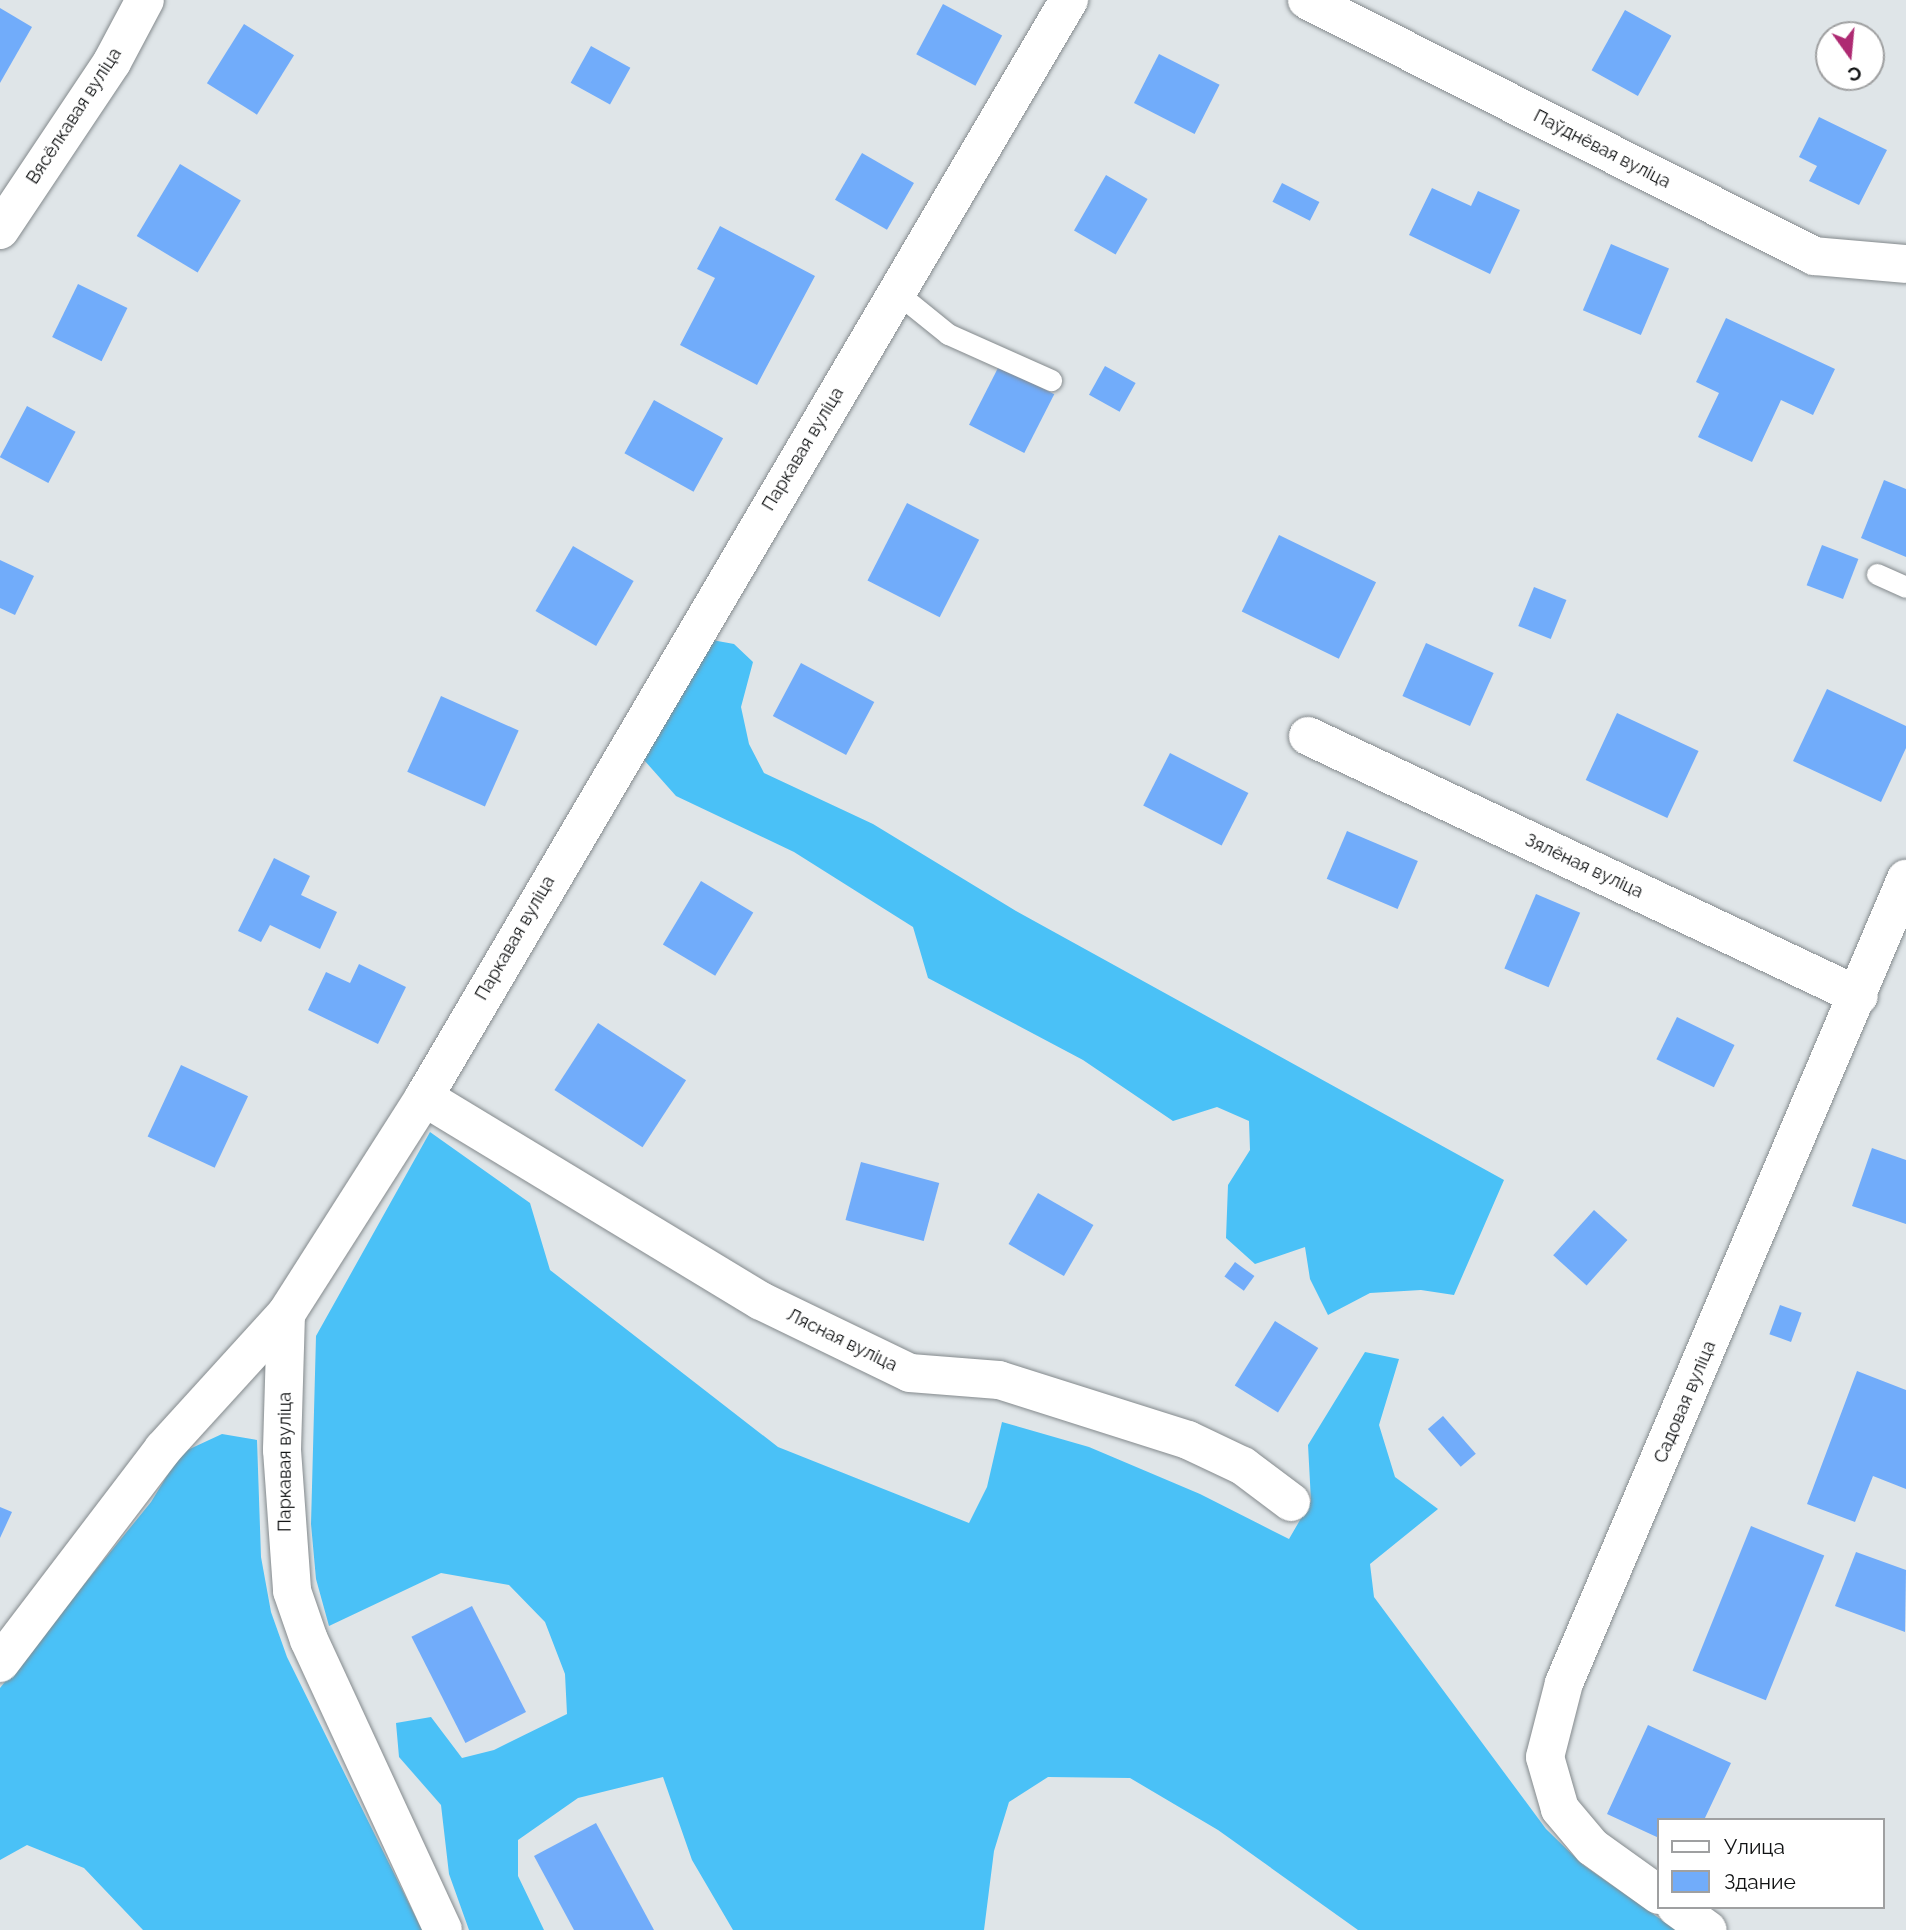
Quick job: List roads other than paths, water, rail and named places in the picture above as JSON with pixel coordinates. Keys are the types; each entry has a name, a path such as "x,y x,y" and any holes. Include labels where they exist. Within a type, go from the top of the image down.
{"street":[{"name":"Вясёлкавая вуліца","path":"0,230 112,62 145,0"},
{"name":"Паркавая вуліца","path":"443,1930 309,1640 292,1591 282,1450 286,1314 424,1097 1069,0"},
{"name":"Паўднёвая вуліца","path":"1307,0 1814,256 1906,264"},
{"name":"Зялёная вуліца","path":"1308,736 1859,996"},
{"name":"Садовая вуліца","path":"1658,1894 1584,1838 1560,1809 1545,1757 1564,1683 1859,996 1906,879"},
{"name":"Лясная вуліца","path":"424,1097 761,1301 910,1373 999,1380 1188,1440 1243,1466 1291,1502"},
{"path":"0,1662 163,1449 286,1314"},
{"path":"1679,1909 1709,1930"}],"lane":[{"path":"896,292 948,334 1051,380"},
{"path":"1877,574 1906,587"}]}
